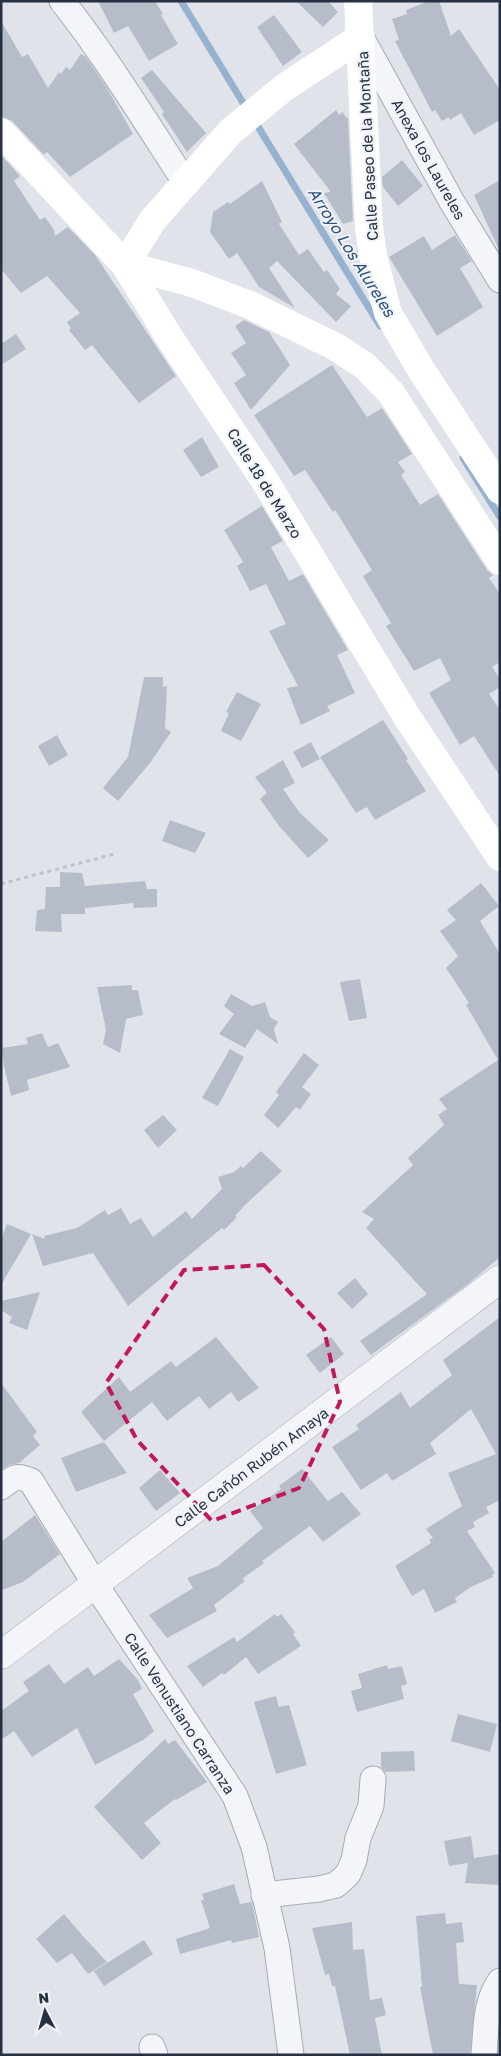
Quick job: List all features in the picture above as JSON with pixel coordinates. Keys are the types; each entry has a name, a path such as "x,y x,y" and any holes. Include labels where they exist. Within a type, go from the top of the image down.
{"main road":[{"name":"Calle Paseo de la Montaña","path":"358,1 369,227 373,256 388,313 420,368 500,490"},
{"path":"361,36 285,87 231,131 152,221 125,265 192,283 250,305 336,346 365,366 391,393 500,561"},
{"name":"Calle 18 de Marzo","path":"1,132 125,265 171,340 265,481 407,717 500,857"}],"street":[{"path":"62,1 125,89 185,182"},
{"name":"Anexa los Laureles","path":"361,36 452,202 500,280"},
{"name":"Calle Cañón Rubén Amaya","path":"1,1655 500,1279"},
{"name":"Calle Venustiano Carranza","path":"1,1487 12,1479 21,1477 31,1481 95,1584 235,1796 254,1847 277,1948 291,2055"},
{"path":"264,1895 319,1890 336,1885 348,1874 354,1860 358,1838 371,1806 373,1779"},
{"path":"484,2055 487,2014 491,1996 500,1981"}],"path":[{"path":"1,884 114,854"}],"highlighted area":[{"path":"264,1265 324,1329 340,1402 299,1488 212,1521 137,1440 106,1383 184,1270"}],"building":[{"path":"98,1 155,1 178,44 149,61 128,26 114,33"},
{"path":"296,1 328,1 338,12 323,27"},
{"path":"429,1 439,1 451,36 459,29 500,90 500,120 474,135 461,113 450,120 449,117 442,121 435,110 432,112 395,41 399,40 392,19 407,14 406,10"},
{"path":"274,15 302,52 283,66 257,27"},
{"path":"1,21 22,57 28,54 48,88 59,72 61,74 66,67 70,70 81,54 86,57 107,88 133,134 70,177 47,152 44,155 12,121 1,117"},
{"path":"152,70 206,133 187,152 162,114 164,112 141,78"},
{"path":"336,110 339,115 342,112 348,119 353,221 343,224 324,193 331,192 294,144"},
{"path":"1,155 20,176 14,181 40,220 45,217 54,230 55,236 68,227 95,255 176,376 139,403 92,345 85,350 69,330 71,328 67,322 80,313 47,276 21,293 1,269"},
{"path":"402,160 423,186 398,206 383,187 382,177"},
{"path":"500,180 500,252 474,195"},
{"path":"262,181 282,222 279,224 299,255 308,249 324,272 327,270 340,289 336,294 351,306 336,322 277,261 269,268 295,308 259,287 237,253 229,259 210,232 213,212 228,202 230,204"},
{"path":"455,235 472,261 460,268 483,307 437,336 389,257 424,236 432,250"},
{"path":"244,320 269,332 290,365 251,410 234,383 246,375 231,353 246,343 235,326"},
{"path":"16,334 26,349 1,365 1,344"},
{"path":"332,365 367,417 382,408 412,454 398,462 405,472 401,475 420,505 438,494 487,570 493,575 489,578 500,594 500,662 492,667 500,679 500,687 489,694 500,710 500,776 474,736 460,745 429,693 451,680 440,658 414,671 386,626 391,623 363,576 372,570 335,510 333,512 305,470 294,476 254,415"},
{"path":"202,437 219,467 201,477 183,450"},
{"path":"262,506 283,541 271,547 289,581 303,574 348,650 337,655 355,693 327,706 330,711 301,725 287,688 298,686 269,631 286,624 266,584 250,591 237,566 243,562 224,530"},
{"path":"144,677 163,677 163,687 167,686 165,728 171,732 150,763 118,801 103,788 128,757"},
{"path":"237,692 261,704 241,741 221,731 229,713 226,712"},
{"path":"383,720 426,791 375,820 367,807 356,813 320,757"},
{"path":"57,735 68,755 49,766 38,746"},
{"path":"311,742 320,759 302,768 293,752"},
{"path":"283,760 295,783 283,789 300,813 329,840 308,858 279,826 260,799 267,793 255,777"},
{"path":"170,820 206,833 195,853 162,841"},
{"path":"60,872 82,873 85,886 145,881 147,889 157,889 157,907 134,908 133,903 85,908 85,914 61,914 62,932 35,931 37,910 45,909 46,887 60,887"},
{"path":"481,883 499,906 480,921 500,954 500,1257 468,1284 371,1355 360,1341 427,1294 366,1228 374,1219 362,1212 413,1165 408,1158 444,1125 438,1115 447,1109 439,1099 498,1060 466,1005 469,1003 446,968 458,956 440,931 456,920 447,910"},
{"path":"360,979 367,1018 349,1021 340,982"},
{"path":"132,985 132,990 138,990 143,1015 126,1019 120,1053 103,1044 106,1030 97,987"},
{"path":"231,994 252,1006 265,1002 270,1017 278,1022 274,1029 278,1044 257,1029 245,1048 219,1034 234,1014 224,1006"},
{"path":"42,1033 48,1047 58,1043 70,1067 27,1080 29,1090 11,1096 2,1048 28,1044 26,1038"},
{"path":"230,1049 244,1057 218,1106 202,1098"},
{"path":"304,1053 319,1065 302,1087 311,1094 300,1110 296,1107 278,1128 264,1115 279,1095 276,1092"},
{"path":"163,1115 177,1130 158,1148 144,1130"},
{"path":"261,1151 282,1171 246,1204 235,1216 237,1217 224,1230 222,1228 128,1306 93,1253 43,1266 32,1234 45,1239 44,1236 77,1228 105,1210 108,1215 121,1208 130,1224 141,1218 153,1237 186,1211 192,1219 222,1189 218,1177 234,1172 241,1166 243,1168"},
{"path":"7,1224 31,1234 1,1285 1,1239"},
{"path":"355,1278 368,1294 352,1309 337,1293"},
{"path":"40,1292 27,1330 9,1323 12,1317 1,1310 1,1301"},
{"path":"500,1317 500,1500 486,1507 489,1513 473,1522 475,1527 467,1531 495,1573 492,1575 493,1577 471,1587 455,1598 457,1602 435,1613 424,1589 412,1596 395,1566 431,1543 429,1540 433,1538 426,1529 462,1506 448,1473 496,1454 471,1409 430,1443 436,1454 392,1481 387,1473 361,1490 332,1447 359,1429 356,1425 401,1392 410,1408 452,1375 443,1360"},
{"path":"216,1337 259,1388 238,1402 231,1392 209,1409 199,1396 167,1421 152,1402 104,1441 81,1412 119,1377 130,1392 171,1361 176,1367"},
{"path":"331,1337 344,1354 320,1373 306,1355"},
{"path":"1,1383 37,1432 33,1436 40,1445 19,1463 1,1469"},
{"path":"104,1442 127,1473 76,1492 61,1458"},
{"path":"302,1469 328,1501 342,1492 361,1514 323,1542 310,1526 262,1561 264,1563 242,1579 245,1581 214,1605 217,1611 167,1638 149,1615 193,1588 187,1578 218,1566 263,1528 250,1511 281,1489 279,1486"},
{"path":"160,1470 180,1493 156,1511 139,1488"},
{"path":"35,1515 60,1554 23,1582 2,1590 1,1542"},
{"path":"275,1614 277,1617 281,1614 295,1632 293,1634 301,1646 258,1674 246,1657 224,1675 222,1673 203,1687 187,1666 234,1637 237,1642"},
{"path":"119,1659 138,1680 142,1689 133,1694 154,1731 143,1740 95,1765 77,1728 32,1757 14,1731 1,1740 1,1711 29,1691 23,1682 49,1664 64,1684 88,1667 94,1676"},
{"path":"387,1665 388,1669 402,1666 407,1684 401,1686 404,1699 357,1712 351,1691 362,1688 358,1674"},
{"path":"276,1696 279,1707 289,1705 307,1765 276,1774 254,1702"},
{"path":"458,1714 497,1724 490,1752 451,1741"},
{"path":"165,1739 168,1744 175,1740 207,1782 175,1799 144,1823 161,1843 142,1860 94,1807"},
{"path":"414,1751 415,1771 385,1772 381,1767 381,1752"},
{"path":"471,1836 474,1858 500,1854 500,1885 465,1883 468,1863 449,1866 444,1841"},
{"path":"234,1884 240,1904 252,1902 259,1937 232,1943 231,1940 180,1954 176,1939 210,1928 201,1900 204,1900 202,1894"},
{"path":"445,1913 446,1924 462,1922 464,1942 456,1943 459,1984 477,1985 470,2055 433,2055 420,1987 422,1987 416,1916"},
{"path":"64,1914 107,1962 88,1974 72,1953 57,1963 36,1939"},
{"path":"352,1922 353,1950 364,1949 370,2000 382,1998 386,2015 375,2018 382,2055 350,2055 335,1986 332,1986 329,1974 325,1975 312,1928"},
{"path":"144,1940 153,1954 104,1986 94,1971"}],"waterway":[{"name":"Arroyo Los Alureles","path":"181,1 248,111"},
{"name":"Arroyo Los Alureles","path":"254,120 380,326"},
{"name":"Arroyo Los Alureles","path":"463,458 500,517"}]}
